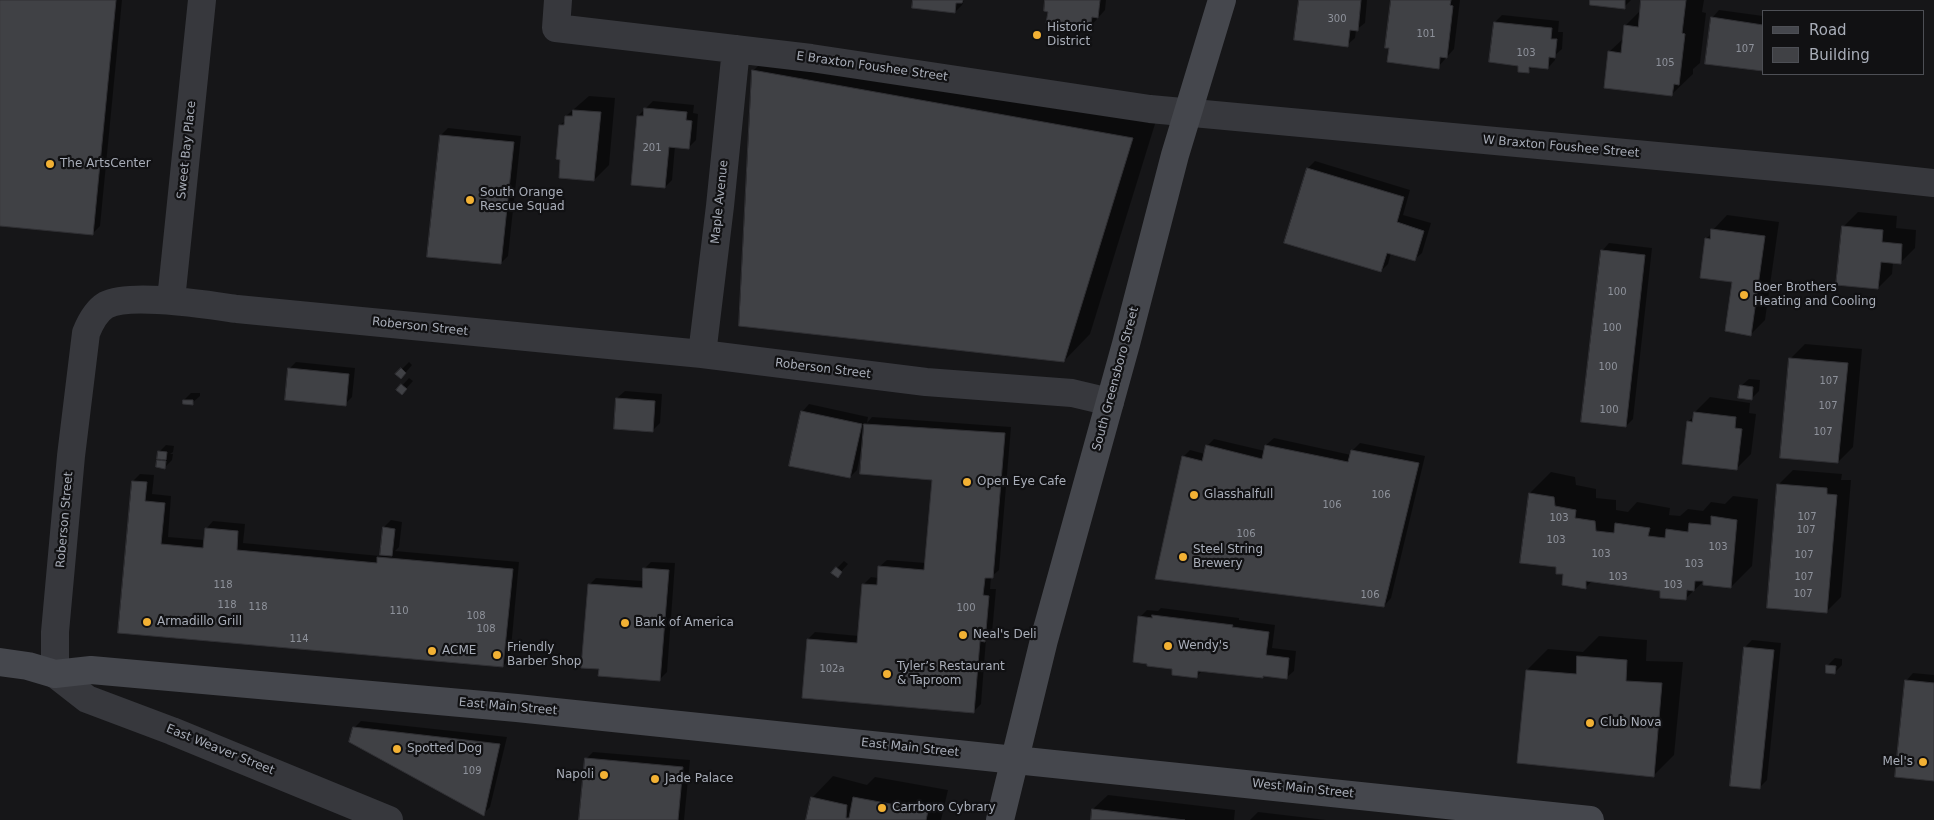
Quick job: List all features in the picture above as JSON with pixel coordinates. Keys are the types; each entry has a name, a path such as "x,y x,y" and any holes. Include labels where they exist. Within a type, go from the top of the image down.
{"main road":[{"name":"South Greensboro Street","path":"1000,820 1044,640 1188,112 1222,0"},
{"name":"East Main Street","path":"0,662 28,666 55,674 91,670 517,708 1016,760"},
{"name":"West Main Street","path":"1016,760 1590,820"}],"street":[{"name":"Sweet Bay Place","path":"171,300 202,0"},
{"name":"E Braxton Foushee Street","path":"558,0 556,28 811,58 1150,109 1188,112"},
{"name":"Maple Avenue","path":"702,354 736,49"},
{"name":"W Braxton Foushee Street","path":"1188,112 1934,183"},
{"name":"Roberson Street","path":"55,674 55,632 71,456 86,333 95,316 105,306 118,301 171,300 237,309 702,354 926,382 1072,393 1110,402"},
{"name":"East Weaver Street","path":"55,674 87,699 172,731 390,820"}],"building":[{"name":"The ArtsCenter","path":"0,0 116,0 93,235 0,226"},
{"path":"913,0 963,0 962,3 956,3 955,13 912,8"},
{"path":"1045,0 1100,0 1098,18 1092,17 1090,28 1046,23 1048,12 1044,11"},
{"path":"1299,0 1361,0 1358,31 1350,30 1348,47 1294,40"},
{"path":"1391,0 1451,0 1450,5 1453,6 1447,58 1440,57 1439,69 1387,62 1389,48 1385,48"},
{"path":"1590,0 1625,0 1625,9 1590,5"},
{"path":"1641,0 1686,0 1682,33 1685,34 1679,85 1674,84 1672,96 1604,88 1608,51 1621,53 1624,25 1638,27"},
{"path":"1711,17 1762,25 1762,71 1705,64"},
{"path":"1494,22 1552,28 1551,39 1557,39 1555,58 1549,57 1548,69 1529,67 1529,73 1518,72 1518,66 1489,62"},
{"path":"752,70 1133,138 1064,362 739,326"},
{"path":"644,108 687,112 686,120 692,121 689,149 669,147 665,188 631,185 637,116 643,116"},
{"path":"573,110 601,112 594,181 559,178 560,160 556,159 559,125 564,125 565,116 572,116"},
{"name":"South Orange Rescue Squad","path":"440,135 514,142 501,264 427,257"},
{"path":"1307,168 1404,197 1397,222 1424,231 1415,261 1387,253 1381,272 1284,243"},
{"path":"1842,226 1883,230 1882,242 1902,244 1901,264 1881,262 1878,289 1836,285"},
{"name":"Boer Brothers Heating and Cooling","path":"1711,229 1765,236 1751,336 1725,331 1732,282 1700,278 1705,238 1710,239"},
{"path":"1601,250 1645,255 1626,427 1581,422"},
{"path":"1789,358 1848,363 1838,463 1780,458"},
{"path":"288,368 349,374 346,406 285,400"},
{"path":"401,368 406,373 401,379 395,374"},
{"path":"401,384 407,389 402,395 396,390"},
{"path":"1740,385 1753,387 1752,400 1738,398"},
{"path":"616,398 655,401 653,432 614,429"},
{"path":"183,400 193,400 193,405 183,404"},
{"path":"801,411 862,424 850,478 789,466"},
{"path":"1694,412 1736,417 1735,428 1742,429 1737,470 1682,464 1687,421 1692,422"},
{"path":"864,424 1005,433 993,578 985,578 983,595 989,596 985,642 980,641 974,713 802,698 807,639 857,643 862,584 877,585 878,566 924,570 932,480 860,474"},
{"path":"1206,445 1262,459 1265,445 1348,462 1351,450 1419,463 1384,607 1155,579 1182,456 1202,461"},
{"path":"158,451 167,452 166,460 157,459"},
{"path":"157,460 166,461 165,469 156,467"},
{"path":"132,481 147,482 145,501 165,503 161,544 203,548 205,528 238,531 237,550 377,563 377,557 513,569 503,667 118,633"},
{"path":"1777,484 1827,488 1827,494 1837,495 1827,613 1767,608"},
{"path":"1529,493 1554,497 1555,506 1576,510 1575,518 1595,521 1596,531 1614,533 1615,523 1650,528 1648,536 1665,538 1666,529 1688,532 1689,523 1711,525 1711,516 1737,520 1731,588 1703,585 1703,581 1695,581 1694,591 1687,590 1686,600 1660,598 1660,591 1586,581 1586,589 1562,585 1563,574 1556,574 1556,567 1520,563"},
{"path":"383,527 395,529 392,556 380,555"},
{"path":"836,567 842,572 838,578 831,573"},
{"name":"Bank of America","path":"643,568 669,570 660,681 598,676 599,669 581,668 588,584 642,588"},
{"path":"1152,615 1233,625 1232,627 1269,632 1266,655 1289,658 1287,679 1198,671 1197,678 1172,675 1172,669 1133,662 1138,616 1152,618"},
{"path":"1744,647 1774,650 1760,789 1730,786"},
{"name":"Club Nova","path":"1577,656 1627,660 1626,681 1662,683 1654,777 1517,763 1526,670 1576,674"},
{"path":"1826,665 1836,666 1835,674 1826,673"},
{"path":"1905,680 1934,683 1934,781 1895,777"},
{"path":"353,727 500,744 484,816 349,742"},
{"path":"585,758 683,767 678,820 579,820"},
{"name":"Carrboro Cybrary","path":"811,797 847,805 846,818 849,818 853,797 928,811 926,820 806,820"},
{"path":"1092,809 1185,820 1091,820"}],"place":[{"name":"Historic District","path":"1037,35"},
{"name":"The ArtsCenter","path":"50,164"},
{"name":"South Orange Rescue Squad","path":"470,200"},
{"name":"Boer Brothers Heating and Cooling","path":"1744,295"},
{"name":"Open Eye Cafe","path":"967,482"},
{"name":"Glasshalfull","path":"1194,495"},
{"name":"Steel String Brewery","path":"1183,557"},
{"name":"Armadillo Grill","path":"147,622"},
{"name":"Bank of America","path":"625,623"},
{"name":"Neal's Deli","path":"963,635"},
{"name":"Wendy's","path":"1168,646"},
{"name":"ACME","path":"432,651"},
{"name":"Friendly Barber Shop","path":"497,655"},
{"name":"Tyler’s Restaurant & Taproom","path":"887,674"},
{"name":"Club Nova","path":"1590,723"},
{"name":"Spotted Dog","path":"397,749"},
{"name":"Mel's","path":"1923,762"},
{"name":"Napoli","path":"604,775"},
{"name":"Jade Palace","path":"655,779"},
{"name":"Carrboro Cybrary","path":"882,808"}]}
